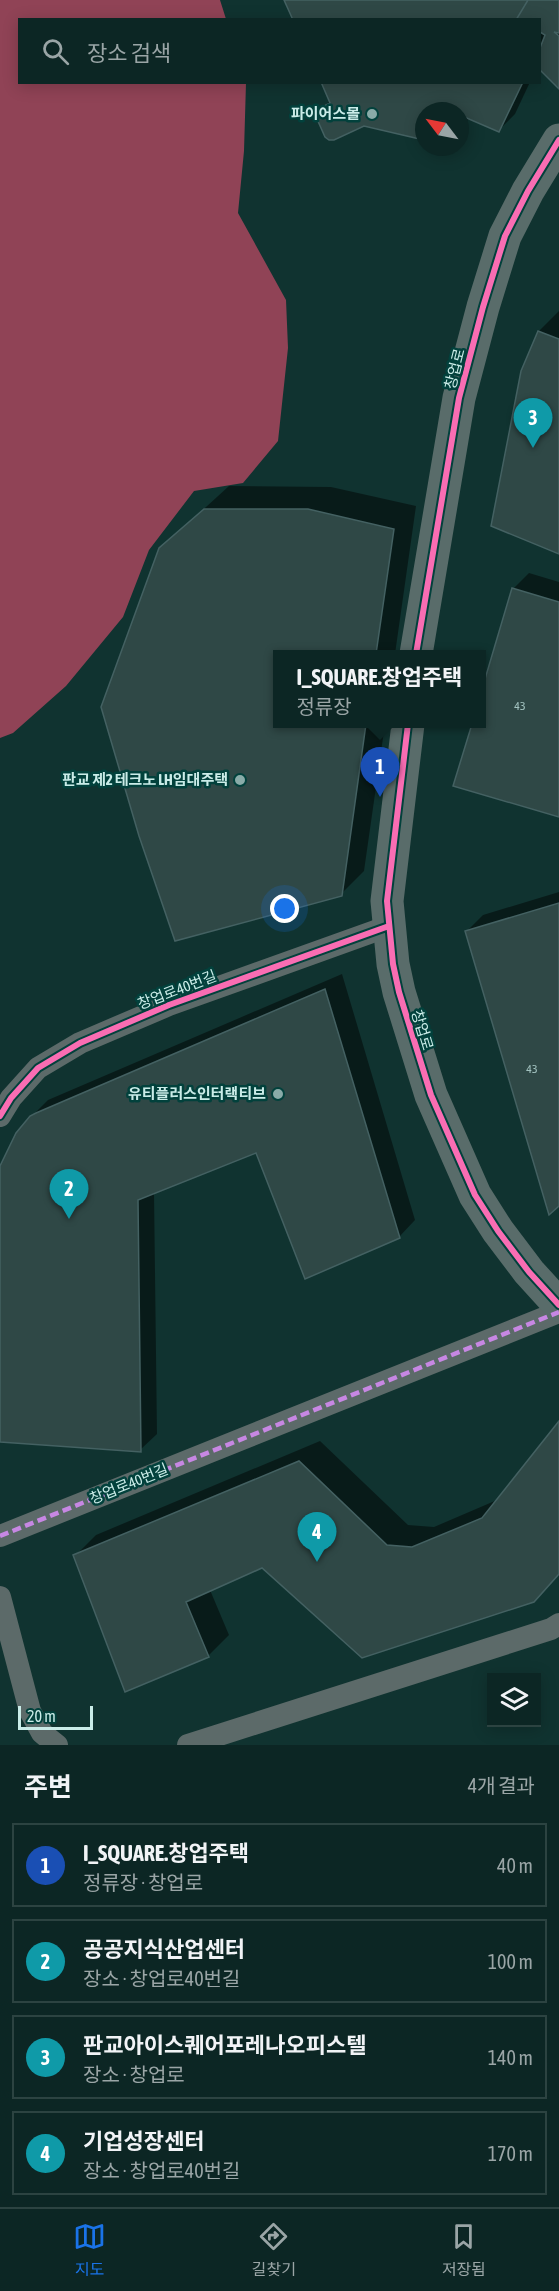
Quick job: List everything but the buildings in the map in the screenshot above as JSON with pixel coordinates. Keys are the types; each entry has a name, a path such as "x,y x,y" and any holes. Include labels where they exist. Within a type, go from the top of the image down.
{"street":[{"name":"창업로","path":"417,650 459,398 483,308 505,236 528,191 559,140"},
{"name":"창업로","path":"407,728 389,877 389,926 393,964 413,1043 431,1095 476,1195 529,1272 559,1305"},
{"name":"창업로40번길","path":"0,1116 18,1089 38,1068 80,1043 169,1005 389,926"},
{"name":"창업로40번길","path":"0,1536 559,1312"},
{"path":"0,1597 30,1711 42,1733 57,1745"},
{"path":"188,1745 551,1629 559,1624"}],"shaded area":[{"path":"0,0 220,0 226,18 18,18 18,84 246,84 244,151 238,213 286,300 288,348 278,441 243,483 194,491 149,550 123,617 66,686 13,733 0,738"}],"marked path":[{"path":"0,1536 559,1312"}],"cycle path":[{"path":"417,650 459,398 483,307 505,236 528,191 559,140"},
{"path":"408,728 387,901 393,964 399,992 431,1095 475,1195 498,1231 529,1272 559,1305"},
{"path":"0,1116 11,1098 38,1068 80,1043 169,1005 389,926"}],"place":[{"name":"파이어스몰","path":"372,114"},
{"name":"판교아이스퀘어포레나오피스텔","path":"533,448"},
{"name":"판교 제2 테크노 LH임대주택","path":"240,780"},
{"name":"I_SQUARE.창업주택","path":"380,797"},
{"name":"유티플러스인터랙티브","path":"278,1094"},
{"name":"공공지식산업센터","path":"69,1219"},
{"name":"기업성장센터","path":"317,1562"}]}
